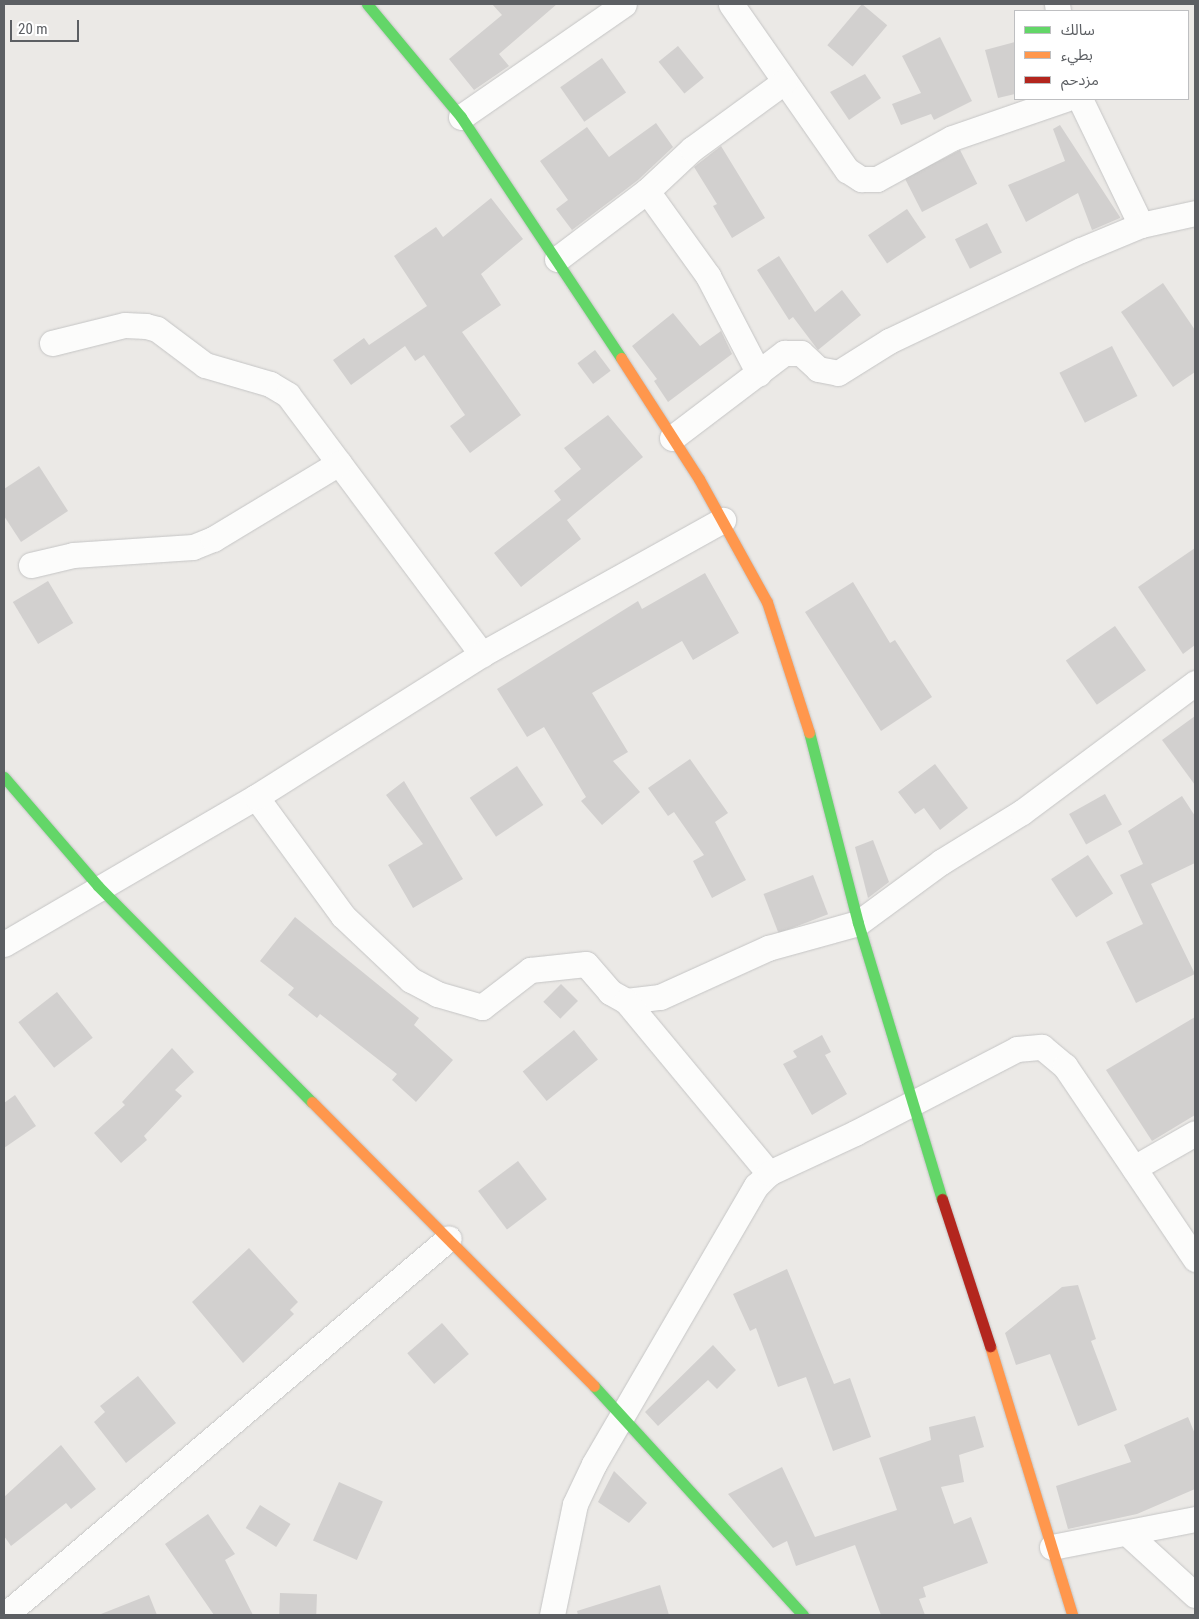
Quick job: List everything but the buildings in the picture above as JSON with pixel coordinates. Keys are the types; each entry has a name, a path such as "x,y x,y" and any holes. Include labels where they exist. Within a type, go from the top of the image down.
{"street":[{"path":"367,4 461,116 557,259 723,520 767,602 786,653 858,923 911,1103 1072,1615"},
{"path":"732,4 846,170 862,179 877,179 952,138 1061,100"},
{"path":"461,116 618,5"},
{"path":"557,259 647,191 692,149 784,82"},
{"path":"1080,100 1141,225"},
{"path":"647,191 708,276 760,374"},
{"path":"672,438 794,351 823,371 838,373 952,310 1141,225 1195,213"},
{"path":"52,343 125,325 157,329 205,365 270,384 288,396 482,654"},
{"path":"31,565 73,555 193,546 213,538 339,463"},
{"path":"4,944 98,886 256,797 482,654 723,520"},
{"path":"626,1002 660,997 768,948 858,923 941,862 1022,812 1195,683"},
{"path":"4,776 98,886 449,1238 623,1416 804,1615"},
{"path":"256,797 343,916 411,980 437,994 482,1007 530,970 586,964 610,992 626,1002 768,1173"},
{"path":"552,1615 575,1504 594,1464 756,1186 768,1173 1018,1049 1042,1046 1065,1066 1195,1259"},
{"path":"1134,1168 1195,1133"},
{"path":"5,1615 449,1238"},
{"path":"1052,1547 1195,1520"},
{"path":"1127,1533 1195,1596"}],"traffic: fast":[{"path":"367,4 461,117 621,358"},
{"path":"809,732 858,923 942,1199"},
{"path":"4,777 98,886 312,1102"},
{"path":"594,1386 803,1615"}],"traffic: slow":[{"path":"621,358 699,479 767,602 809,732"},
{"path":"312,1102 594,1386"},
{"path":"990,1346 1072,1615"}],"traffic: jam":[{"path":"942,1199 990,1346"}]}
